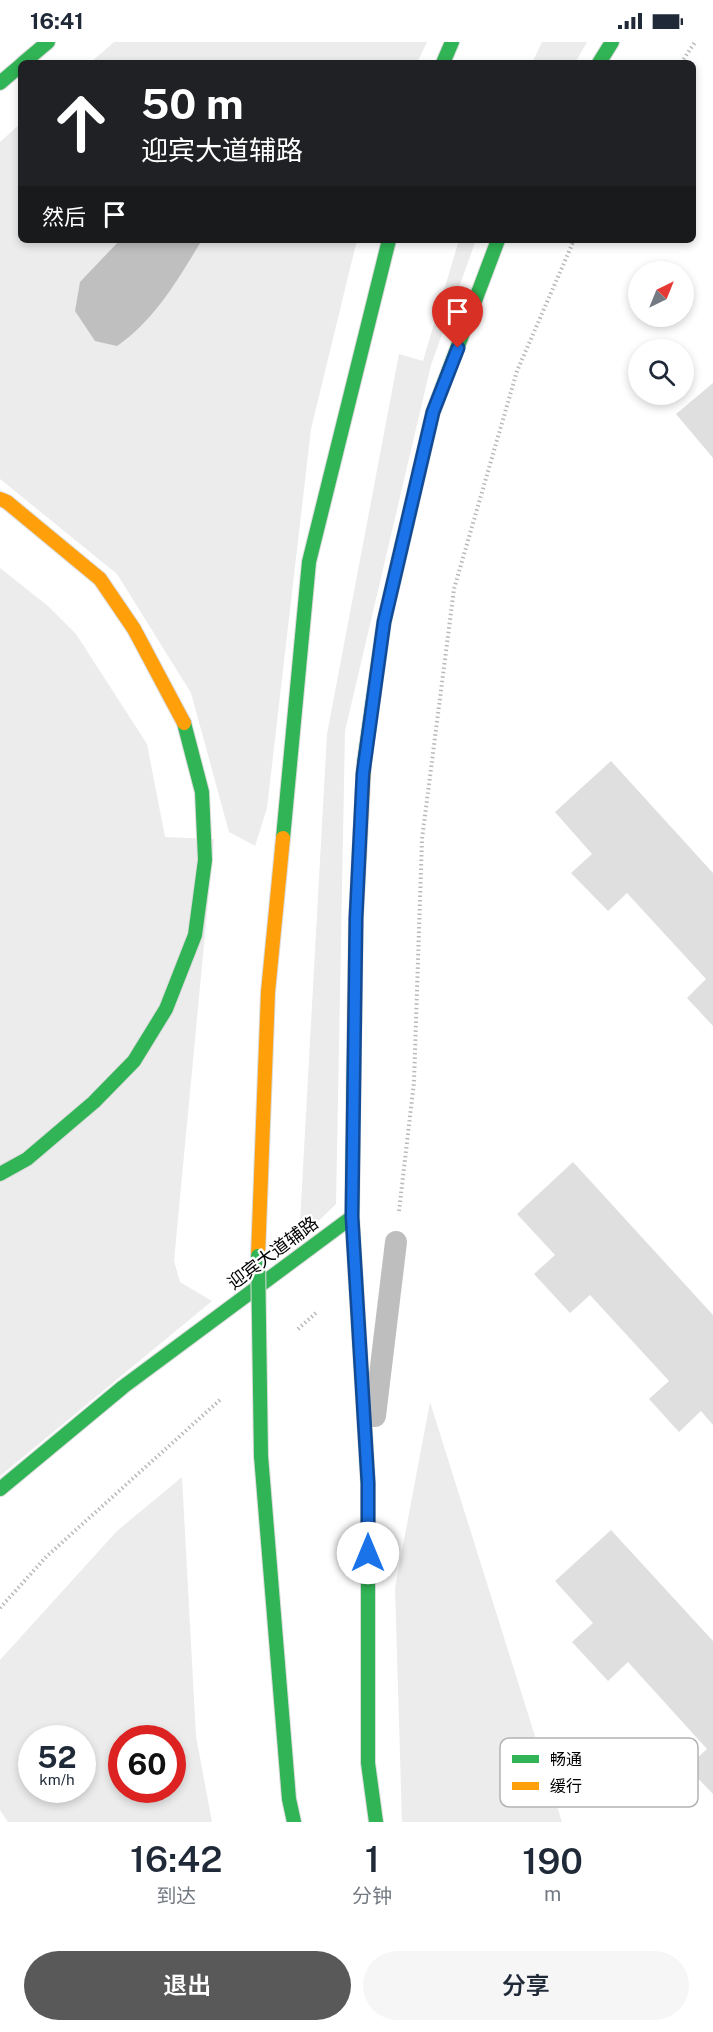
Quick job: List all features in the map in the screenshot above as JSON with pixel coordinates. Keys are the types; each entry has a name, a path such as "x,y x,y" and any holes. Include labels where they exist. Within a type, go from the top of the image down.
{"main road":[{"path":"27,60 48,42"},
{"path":"444,60 452,42"},
{"path":"601,60 612,42"},
{"path":"0,82 18,67"},
{"path":"294,1822 289,1798 261,1456 258,1256 268,992 309,562 388,243"},
{"path":"376,1822 368,1763 368,1483 352,1217 356,918 363,774 384,622 433,412 497,243"},
{"path":"0,499 8,502 100,579 134,629 182,716 202,792 205,860 195,935 166,1009 134,1061 77,1116 27,1159 0,1174"},
{"name":"迎宾大道辅路","path":"0,1489 123,1387 352,1217"}],"lane":[{"path":"368,1483 396,1242"}],"path":[{"path":"683,60 695,42"}],"shaded area":[{"path":"114,42 427,42 418,60 93,60"},
{"path":"542,42 587,42 577,60 533,60"},
{"path":"18,126 18,243 356,243 311,429 267,808 255,846 229,832 191,693 117,574 0,479 0,142"},
{"path":"117,243 200,243 155,311 117,346 95,341 75,311 80,282"},
{"path":"458,243 475,243 431,365 345,731 336,1204 299,1240 327,734 399,354 423,361"},
{"path":"0,568 48,606 76,634 147,744 165,837 214,839 174,1261 180,1282 212,1301 0,1476"},
{"path":"430,1402 536,1738 500,1738 500,1807 557,1807 562,1822 402,1822 395,1588"},
{"path":"182,1477 196,1736 212,1822 8,1822 0,1810 0,1660 117,1531"}],"building":[{"path":"713,383 713,458 676,414 687,405 694,405 694,399"},
{"path":"611,761 713,873 713,1026 687,998 706,979 627,893 608,911 571,873 592,854 555,812"},
{"path":"573,1162 713,1315 713,1425 701,1411 679,1432 649,1399 669,1381 590,1295 570,1313 534,1274 555,1255 517,1214"},
{"path":"611,1530 713,1641 713,1794 698,1778 698,1757 707,1749 628,1662 608,1681 572,1642 593,1623 555,1581"}],"traffic: fast":[{"path":"27,60 48,42"},
{"path":"444,60 452,42"},
{"path":"601,60 612,42"},
{"path":"0,83 18,68"},
{"path":"283,838 309,562 388,243"},
{"path":"364,763 384,622 433,412 497,243"},
{"path":"0,1174 27,1159 94,1102 134,1061 166,1009 195,935 205,860 202,792 184,723"},
{"path":"0,1489 123,1387 352,1217 354,1050"},
{"path":"352,1217 368,1483 368,1763 376,1822"},
{"path":"258,1256 261,1456"},
{"path":"261,1456 289,1799 294,1822"}],"traffic: slow":[{"path":"0,499 7,502 100,579 134,629 184,723"},
{"path":"354,1050 356,918 364,763"},
{"path":"258,1256 268,992 283,838"}],"route":[{"path":"368,1553 368,1483 352,1217 356,918 363,774 384,622 433,412 458,348"}]}
